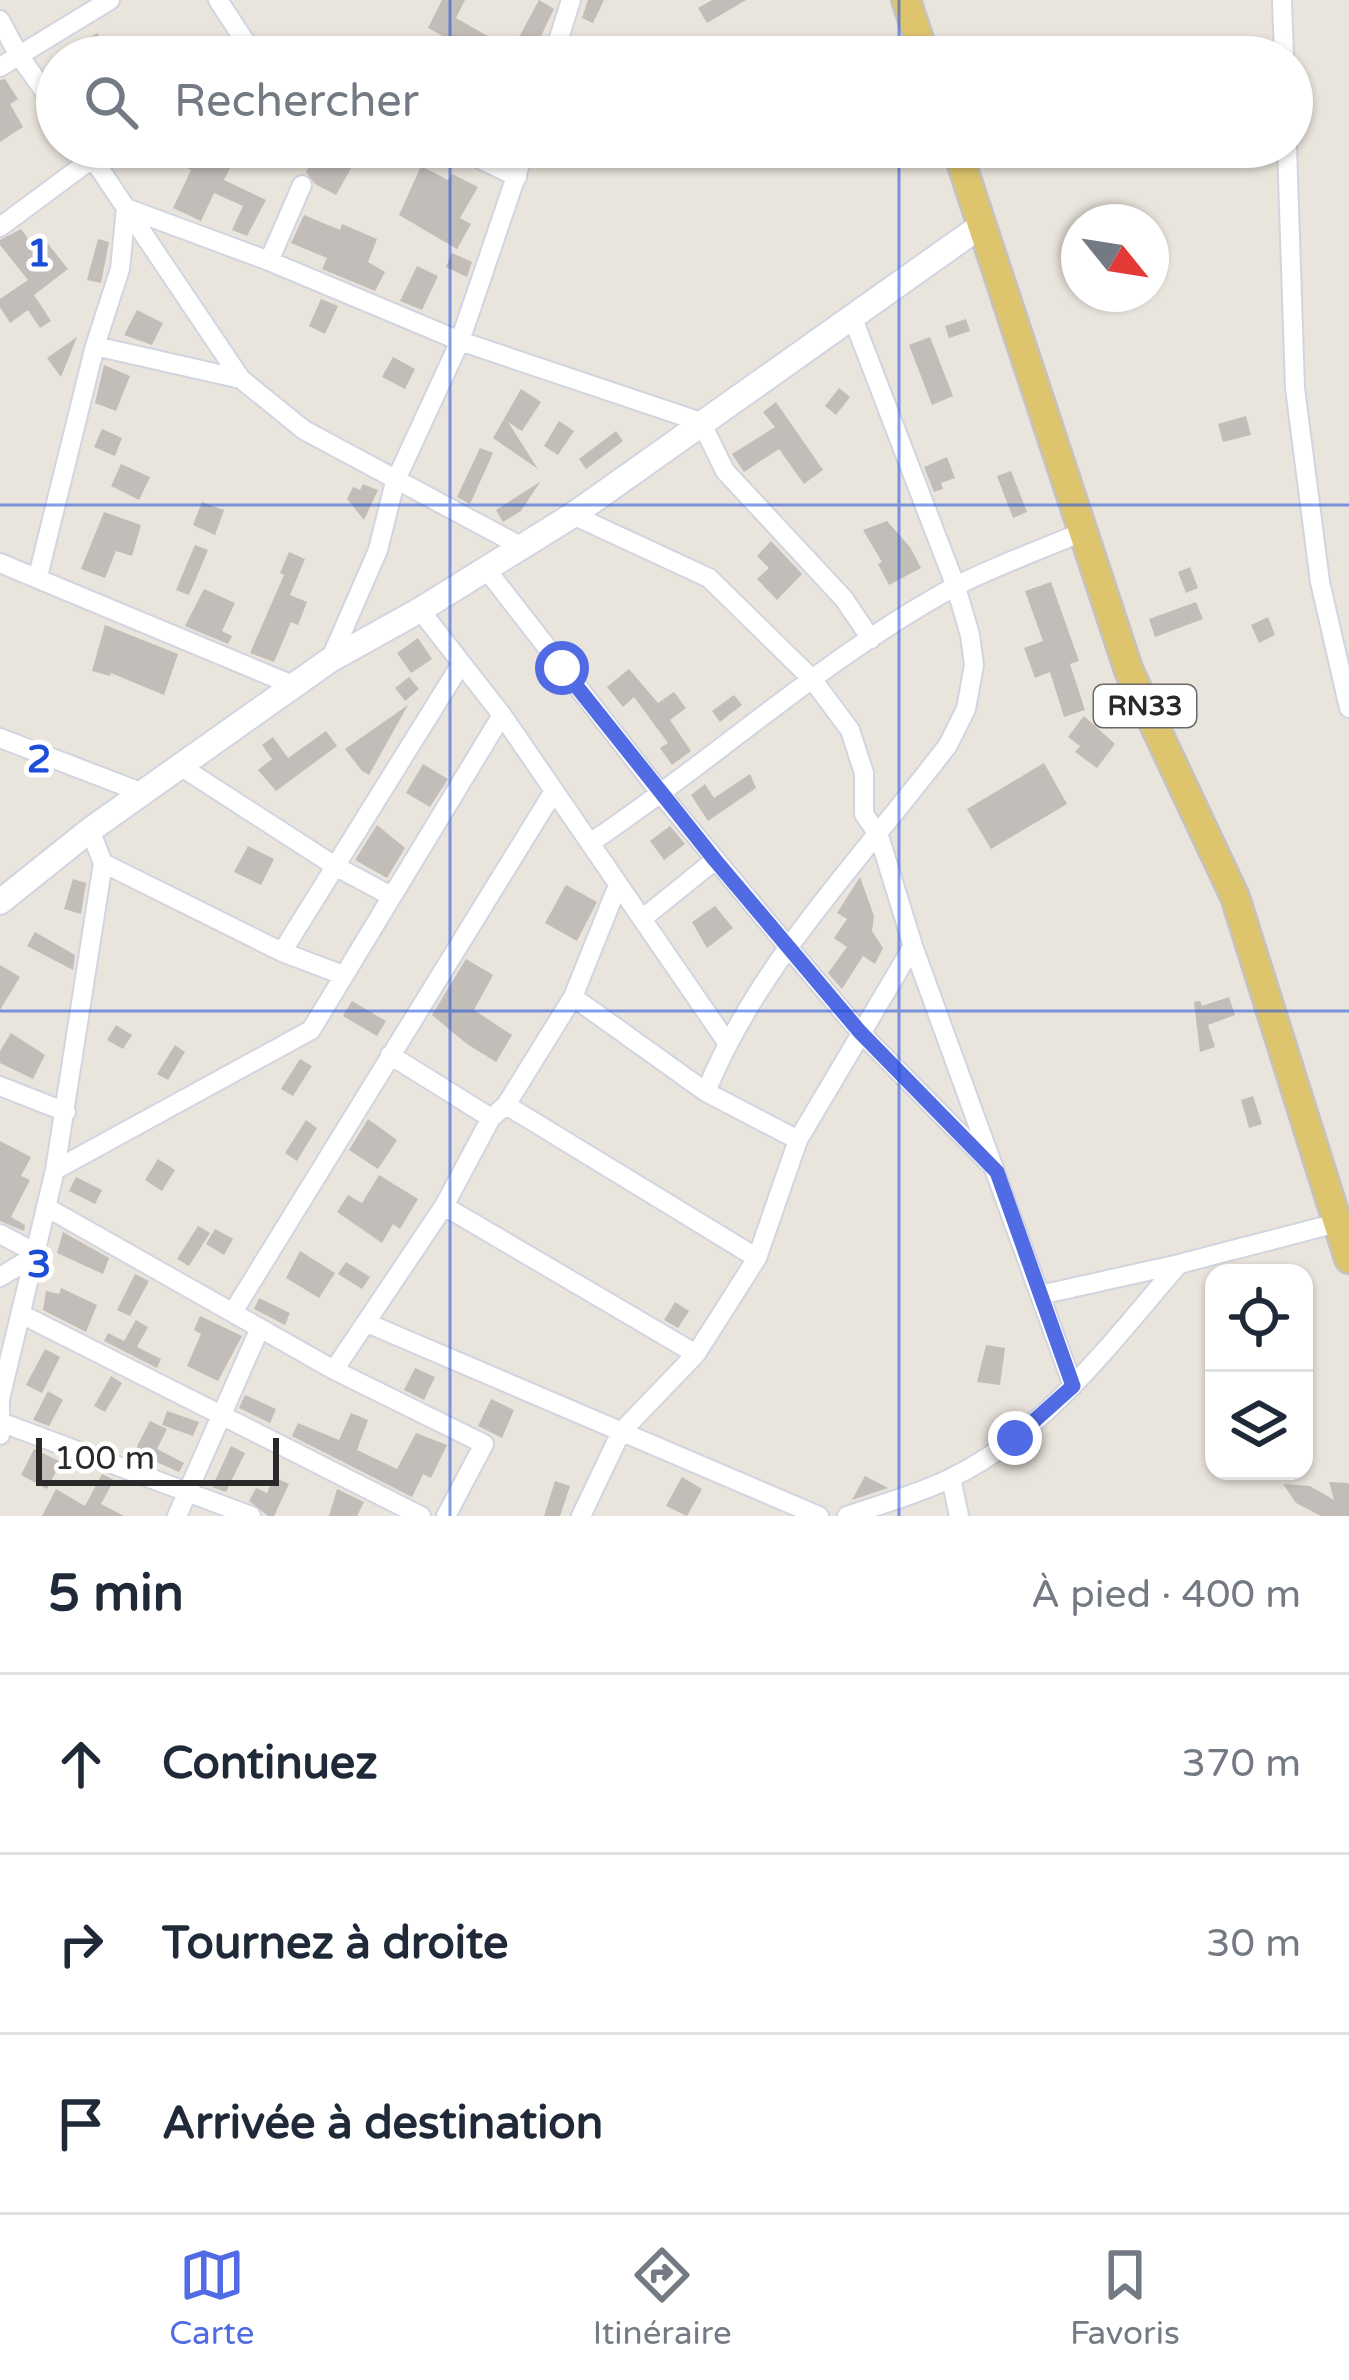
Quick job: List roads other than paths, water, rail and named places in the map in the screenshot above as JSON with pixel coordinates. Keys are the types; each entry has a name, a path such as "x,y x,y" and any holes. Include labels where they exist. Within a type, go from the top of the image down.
{"main road":[{"path":"906,0 918,36"},
{"name":"RN33","path":"963,168 1129,671 1235,897 1349,1259"}],"street":[{"path":"49,36 110,0"},
{"path":"218,0 241,36"},
{"path":"560,36 571,0"},
{"path":"1282,0 1283,36"},
{"path":"0,20 36,79"},
{"path":"0,67 36,43"},
{"path":"0,227 74,168"},
{"path":"104,168 241,379 304,430 521,548"},
{"path":"498,168 517,177"},
{"path":"330,660 378,550 395,482 460,340 520,168"},
{"path":"1288,168 1295,388 1320,582 1349,708"},
{"path":"269,261 302,185"},
{"path":"126,208 460,340 701,422 725,471 831,584 872,639"},
{"path":"38,576 95,346 120,269 126,208"},
{"path":"0,902 90,830 330,660 573,515 982,225"},
{"path":"706,1093 726,1041 789,948 949,745 966,709 974,665 956,586 853,316"},
{"path":"95,346 241,379"},
{"path":"573,515 709,578 812,679 850,730 864,773 864,814 879,836 913,946 1073,1386"},
{"path":"590,843 872,639 956,586 1082,532"},
{"path":"0,563 295,686"},
{"path":"486,569 662,795 860,1032 997,1172"},
{"path":"420,610 502,715 726,1041"},
{"path":"282,952 461,664"},
{"path":"55,1169 311,1030 502,715"},
{"path":"0,738 143,793"},
{"path":"180,766 335,866 392,896"},
{"path":"233,1312 554,791"},
{"path":"90,830 104,863 55,1169 0,1399 2,1429 250,1516"},
{"path":"642,919 715,860"},
{"path":"104,863 282,952 343,976"},
{"path":"334,1370 444,1206 573,997 618,885"},
{"path":"581,1516 621,1432 696,1354 757,1258 798,1140 913,946"},
{"path":"573,997 706,1093 798,1140"},
{"path":"390,1055 499,1111 757,1258"},
{"path":"0,1086 66,1112"},
{"path":"444,1206 696,1354"},
{"path":"46,1207 334,1370 484,1444 446,1516"},
{"path":"1040,1294 1337,1222"},
{"path":"0,1234 38,1254"},
{"path":"0,1277 38,1254"},
{"path":"847,1516 952,1478 1015,1438 1073,1386 1179,1264"},
{"path":"23,1315 421,1516"},
{"path":"367,1323 820,1516"},
{"path":"177,1516 260,1328"},
{"path":"952,1478 959,1516"}]}
